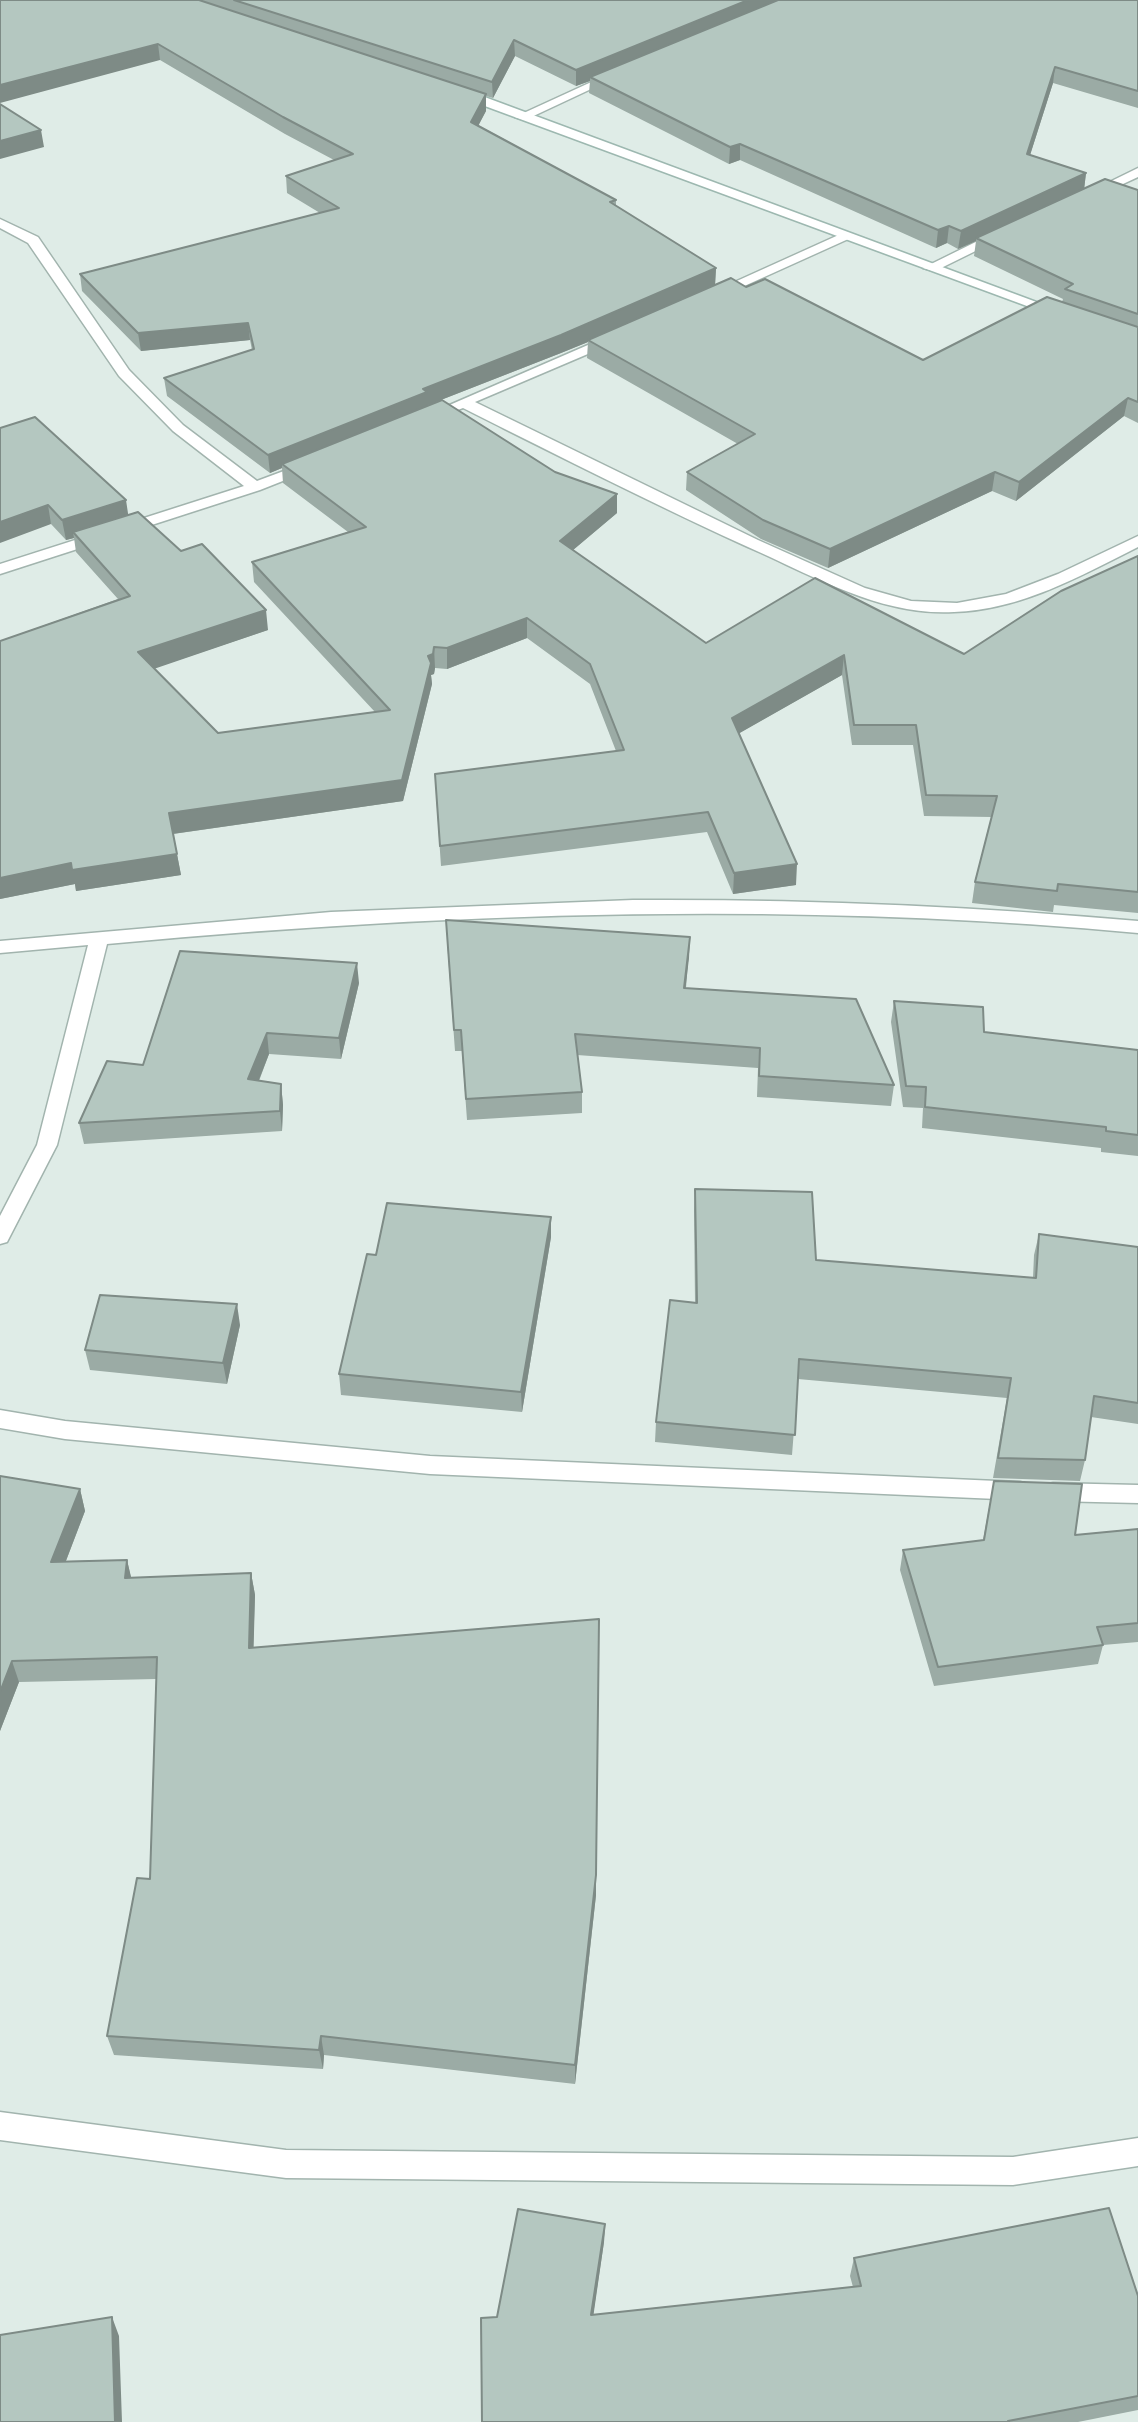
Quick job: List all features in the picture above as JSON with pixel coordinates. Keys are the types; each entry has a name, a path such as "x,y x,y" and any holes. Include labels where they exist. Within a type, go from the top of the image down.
{"street":[{"path":"521,117 622,72"},
{"path":"442,86 521,117 629,152 930,268 1073,318"},
{"path":"1077,200 1138,172"},
{"path":"0,223 33,240 124,373 178,428 255,487"},
{"path":"930,268 1016,228"},
{"path":"695,303 848,236"},
{"path":"416,422 631,330"},
{"path":"465,402 752,544 897,603 928,608 1003,599 1040,589 1138,541"},
{"path":"0,569 255,487 317,462"},
{"path":"0,947 332,918 671,906 1012,914 1138,927"},
{"path":"0,1236 47,1145 99,939"},
{"path":"0,1419 65,1430 430,1465 871,1486 1138,1494"},
{"path":"0,2126 286,2164 1013,2171 1138,2152"}],"building":[{"path":"0,0 199,0 486,94 471,122 616,200 610,202 716,268 561,335 423,389 427,392 268,455 164,378 254,349 248,323 138,333 80,274 339,208 286,176 353,154 283,117 158,44 0,85"},
{"path":"234,0 748,0 576,70 514,40 492,82"},
{"path":"778,0 1138,0 1138,91 1055,67 1027,154 1086,173 961,231 949,226 938,230 740,144 730,147 590,77"},
{"path":"0,104 41,130 0,141"},
{"path":"1105,179 1138,190 1138,314 1065,289 1073,284 976,238"},
{"path":"731,278 746,287 765,279 923,360 1047,297 1138,327 1138,402 1128,398 1019,482 995,472 830,549 763,520 687,472 755,434 588,340"},
{"path":"442,400 555,472 617,494 560,541 706,643 815,578 964,654 1061,591 1138,556 1138,892 1058,884 1057,891 975,882 997,796 926,795 916,725 854,725 844,655 732,718 797,864 734,873 708,812 440,846 435,774 624,750 590,664 527,618 447,648 434,647 433,654 428,656 431,663 402,780 169,813 177,854 72,870 71,863 0,878 0,641 130,596 73,532 138,512 181,551 202,544 266,610 138,652 218,733 390,710 252,562 366,527 282,464"},
{"path":"35,417 126,500 62,520 48,505 0,522 0,428"},
{"path":"446,920 690,937 684,988 856,999 894,1085 759,1076 760,1048 575,1034 582,1092 466,1099 461,1030 454,1030"},
{"path":"180,951 357,963 339,1038 267,1033 248,1079 281,1084 280,1111 79,1123 107,1061 143,1065"},
{"path":"894,1001 983,1007 984,1032 1138,1050 1138,1135 1106,1131 1106,1127 925,1107 926,1087 906,1086"},
{"path":"695,1189 812,1192 816,1260 1036,1278 1039,1234 1138,1247 1138,1403 1094,1396 1085,1460 998,1458 1011,1378 799,1359 795,1435 656,1422 670,1300 697,1303"},
{"path":"387,1203 551,1217 521,1392 339,1374 367,1254 376,1255"},
{"path":"100,1295 237,1304 223,1363 85,1350"},
{"path":"0,1476 80,1489 51,1562 127,1560 125,1578 251,1573 249,1648 599,1619 596,1875 575,2065 321,2036 319,2050 107,2036 137,1878 150,1879 157,1657 12,1661 0,1692"},
{"path":"994,1481 1082,1484 1075,1535 1138,1529 1138,1623 1097,1627 1103,1645 938,1667 903,1550 984,1540"},
{"path":"1109,2208 1138,2296 1138,2396 1009,2422 482,2422 481,2318 497,2317 518,2209 605,2224 591,2315 861,2286 854,2258"},
{"path":"112,2317 115,2422 0,2422 0,2335"}]}
